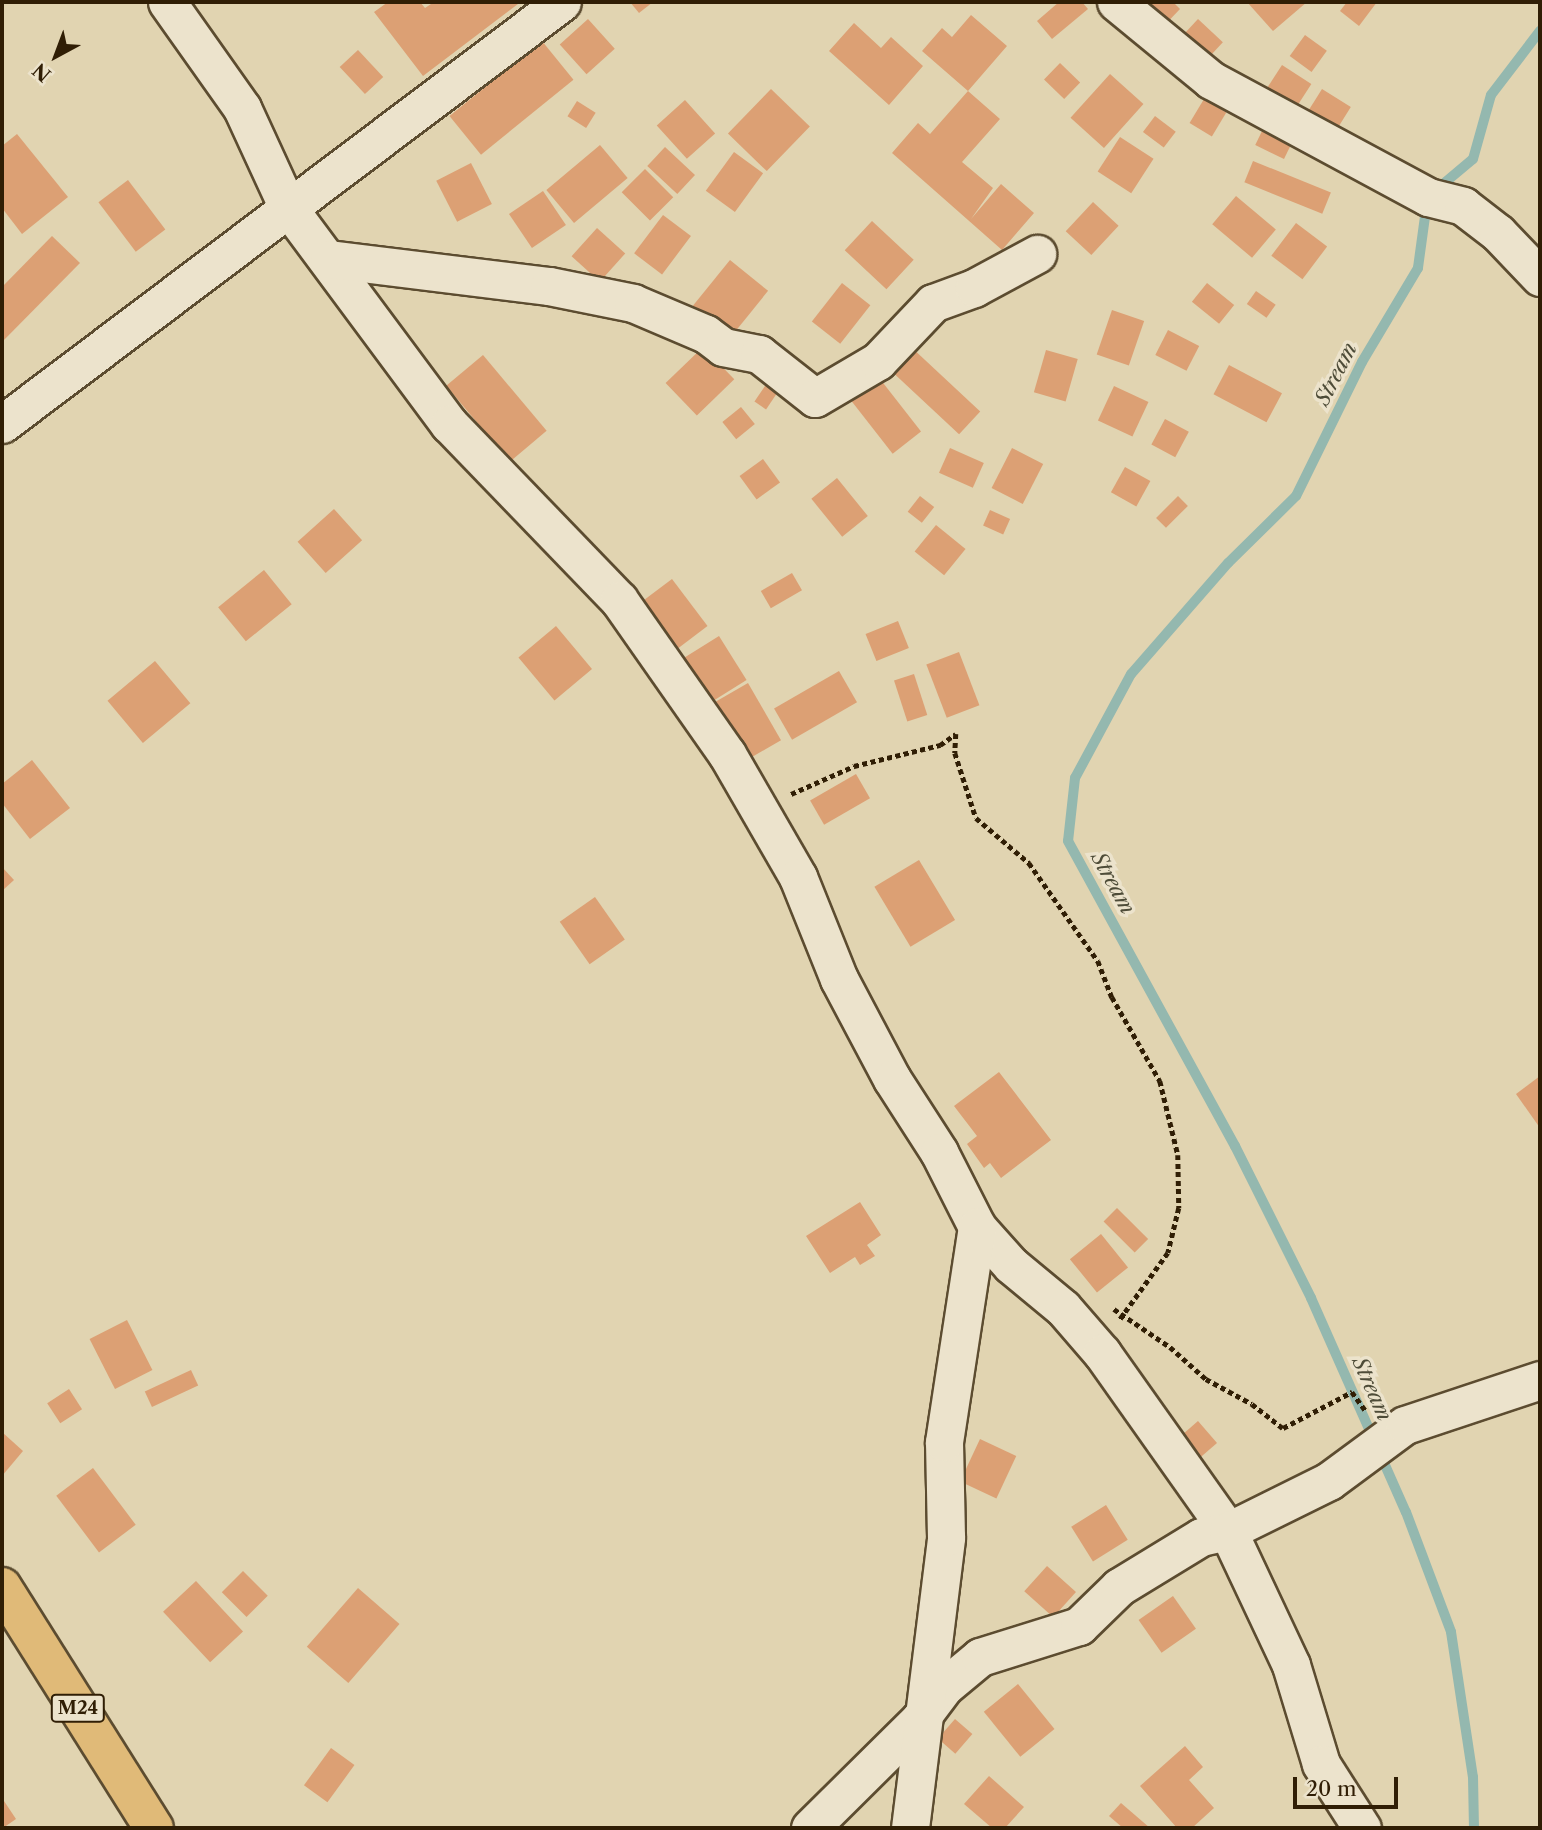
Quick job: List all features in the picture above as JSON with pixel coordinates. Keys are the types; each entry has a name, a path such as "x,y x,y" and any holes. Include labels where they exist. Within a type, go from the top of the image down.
{"main road":[{"name":"M24","path":"2,1587 154,1828"}],"street":[{"path":"167,2 242,108 287,206 449,424 619,600 727,754 754,807 798,877 838,979 891,1079 939,1152 977,1227 1011,1265 1063,1308 1102,1353 1228,1531 1291,1665 1321,1764 1362,1828"},
{"path":"2,424 287,206 562,2"},
{"path":"1116,2 1211,80 1428,197 1463,206 1498,233 1540,277"},
{"path":"329,259 549,286 633,303 706,334 723,347 759,354 814,398 878,361 933,303 974,288 1037,254"},
{"path":"910,1828 920,1719 946,1537 944,1443 977,1227"},
{"path":"810,1828 920,1719 944,1687 980,1657 1079,1626 1119,1587 1201,1537 1228,1531 1329,1482 1390,1433 1431,1414 1481,1403 1540,1380"}],"path":[{"path":"754,807 854,766 940,745 956,734 955,753 976,818 1029,863 1046,886 1098,961 1112,997 1160,1081 1178,1155 1179,1208 1168,1253 1125,1314 1206,1379 1252,1404 1283,1428 1352,1392 1390,1433"}],"building":[{"path":"388,2 420,2 425,8 434,2 518,4 423,76 374,12"},
{"path":"630,2 653,2 639,13"},
{"path":"1059,2 1082,2 1088,9 1052,39 1037,21"},
{"path":"1146,2 1173,2 1180,9 1159,31 1137,11"},
{"path":"1247,2 1307,2 1273,31"},
{"path":"1347,2 1377,2 1359,26 1340,11"},
{"path":"971,15 1007,46 968,91 922,51 942,28 952,37"},
{"path":"588,19 615,49 587,74 560,44"},
{"path":"1198,19 1223,42 1202,64 1178,41"},
{"path":"854,23 881,48 891,37 923,66 889,105 829,51"},
{"path":"1305,35 1327,51 1312,72 1290,56"},
{"path":"542,41 573,80 481,155 450,116"},
{"path":"358,50 383,77 365,94 340,67"},
{"path":"1060,63 1080,82 1064,99 1044,80"},
{"path":"1282,65 1311,84 1294,111 1265,92"},
{"path":"1110,74 1143,104 1104,148 1071,118"},
{"path":"771,89 810,127 767,171 728,134"},
{"path":"1322,89 1351,107 1333,136 1304,118"},
{"path":"968,91 1000,119 962,162 993,188 971,219 1001,184 1034,213 1002,250 892,153 918,123 930,134"},
{"path":"1204,99 1226,112 1212,136 1190,123"},
{"path":"685,100 715,133 687,159 657,125"},
{"path":"577,101 596,113 586,128 567,116"},
{"path":"1155,116 1176,132 1164,148 1143,132"},
{"path":"1264,127 1293,141 1284,159 1255,145"},
{"path":"17,134 68,197 22,234 2,208 2,146"},
{"path":"1120,137 1154,159 1131,193 1098,171"},
{"path":"600,145 628,178 574,223 546,190"},
{"path":"665,147 695,175 677,194 647,166"},
{"path":"734,152 763,173 735,212 706,191"},
{"path":"1253,161 1331,192 1322,214 1244,182"},
{"path":"471,163 492,204 457,222 436,181"},
{"path":"645,169 673,197 650,221 622,192"},
{"path":"128,180 165,230 136,252 98,202"},
{"path":"543,191 566,225 532,248 509,214"},
{"path":"1236,196 1276,229 1252,258 1212,224"},
{"path":"1093,202 1119,226 1091,255 1066,231"},
{"path":"663,215 691,236 662,274 634,253"},
{"path":"872,221 914,260 886,289 845,250"},
{"path":"1296,223 1327,246 1302,279 1271,256"},
{"path":"597,228 625,253 600,282 572,256"},
{"path":"52,236 80,263 2,342 2,287"},
{"path":"730,260 768,291 727,342 688,311"},
{"path":"842,283 870,305 840,344 812,322"},
{"path":"1207,283 1234,305 1219,324 1192,302"},
{"path":"1256,291 1276,305 1266,318 1247,304"},
{"path":"1112,310 1144,321 1129,366 1097,354"},
{"path":"1168,330 1199,346 1186,371 1155,355"},
{"path":"910,346 980,411 959,434 889,369"},
{"path":"703,347 734,379 697,415 666,383"},
{"path":"1046,350 1078,359 1066,401 1034,392"},
{"path":"483,355 547,431 510,462 446,386"},
{"path":"1229,365 1282,393 1266,422 1214,394"},
{"path":"873,370 921,431 893,454 845,392"},
{"path":"769,380 781,388 766,409 754,402"},
{"path":"1114,386 1148,402 1132,436 1098,420"},
{"path":"741,407 755,424 736,439 722,422"},
{"path":"1165,419 1189,432 1175,457 1151,445"},
{"path":"950,448 984,463 973,488 939,473"},
{"path":"1012,448 1043,464 1023,504 992,488"},
{"path":"763,459 780,482 757,500 740,476"},
{"path":"1125,467 1150,481 1136,506 1111,492"},
{"path":"837,478 868,516 842,537 811,499"},
{"path":"920,496 934,507 922,523 908,512"},
{"path":"1178,496 1188,506 1166,528 1156,518"},
{"path":"334,509 362,540 326,573 298,542"},
{"path":"990,510 1010,519 1003,534 983,526"},
{"path":"936,525 966,549 944,575 915,551"},
{"path":"264,570 292,604 246,641 218,607"},
{"path":"792,573 802,590 771,608 761,591"},
{"path":"672,579 708,626 672,653 636,606"},
{"path":"898,621 909,648 876,661 866,634"},
{"path":"556,626 592,669 554,700 518,657"},
{"path":"719,636 747,680 711,702 683,658"},
{"path":"959,652 979,705 947,718 926,665"},
{"path":"155,661 190,703 143,743 108,701"},
{"path":"839,671 857,702 792,740 774,708"},
{"path":"914,674 927,715 907,721 894,680"},
{"path":"748,683 781,740 745,761 712,704"},
{"path":"32,760 70,808 30,839 2,803 2,784"},
{"path":"856,774 870,798 824,825 810,801"},
{"path":"919,860 955,920 910,947 874,887"},
{"path":"2,867 14,880 2,891"},
{"path":"595,897 625,940 590,964 560,922"},
{"path":"999,1072 1051,1140 1001,1178 990,1163 984,1168 967,1144 977,1136 954,1106"},
{"path":"1540,1076 1540,1128 1516,1094"},
{"path":"860,1202 881,1235 867,1245 875,1256 860,1265 855,1257 830,1273 806,1236"},
{"path":"1117,1208 1148,1239 1135,1253 1104,1221"},
{"path":"1101,1234 1128,1267 1097,1293 1070,1259"},
{"path":"127,1320 152,1370 115,1389 90,1339"},
{"path":"191,1370 198,1385 152,1407 145,1392"},
{"path":"69,1389 82,1409 60,1423 47,1403"},
{"path":"1198,1421 1217,1443 1194,1463 1175,1441"},
{"path":"2,1432 23,1451 2,1476"},
{"path":"980,1439 1016,1456 996,1499 960,1482"},
{"path":"93,1468 136,1525 99,1552 56,1496"},
{"path":"1106,1505 1128,1540 1093,1561 1071,1527"},
{"path":"1047,1566 1076,1592 1053,1617 1024,1591"},
{"path":"243,1571 268,1596 247,1617 222,1592"},
{"path":"196,1581 243,1631 210,1662 163,1612"},
{"path":"358,1588 400,1624 348,1683 307,1647"},
{"path":"1173,1596 1196,1629 1162,1653 1139,1620"},
{"path":"1018,1684 1055,1729 1020,1757 984,1712"},
{"path":"955,1719 972,1734 955,1754 938,1739"},
{"path":"1185,1746 1203,1767 1189,1780 1214,1808 1192,1828 1177,1828 1140,1786"},
{"path":"331,1748 354,1765 327,1802 304,1785"},
{"path":"989,1776 1024,1807 1005,1828 992,1828 964,1804"},
{"path":"2,1798 16,1819 3,1828 2,1828"},
{"path":"1121,1803 1150,1828 1123,1828 1109,1816"}],"waterway":[{"name":"Stream","path":"1436,190 1473,159 1491,95 1540,31"},
{"name":"Stream","path":"1427,202 1418,268 1362,362 1296,496 1228,563 1131,674 1075,778 1068,841 1235,1146 1311,1298 1406,1512 1451,1632 1473,1777 1474,1828"}]}
